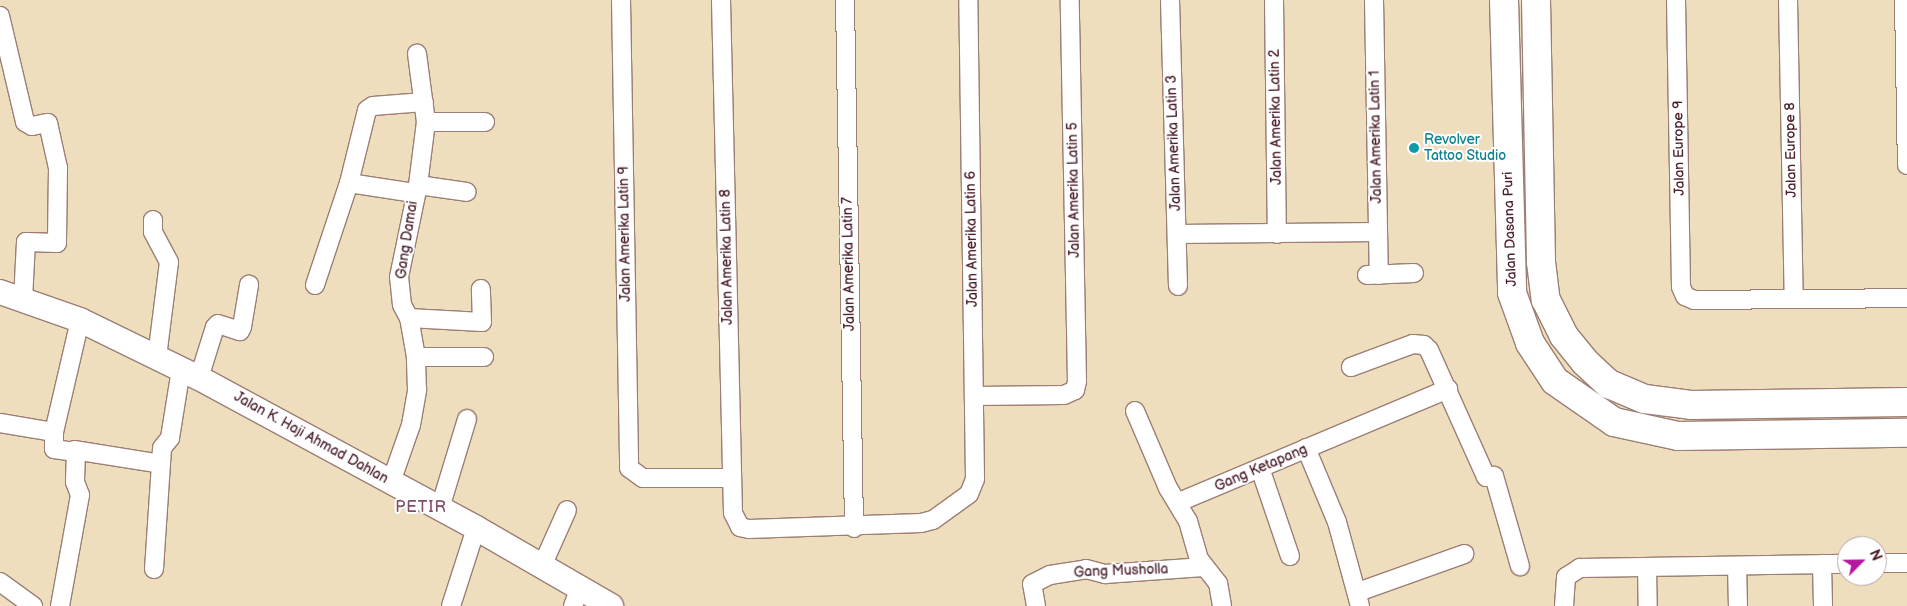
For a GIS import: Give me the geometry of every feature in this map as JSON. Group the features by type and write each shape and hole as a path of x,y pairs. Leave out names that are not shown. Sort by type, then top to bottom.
{"main road":[{"name":"Jalan Dasana Puri","path":"1504,0 1512,293 1530,343 1555,381 1614,422 1678,436 1907,433"},
{"path":"1536,0 1542,262 1546,300 1564,336 1585,362 1609,384 1645,399 1691,405 1907,402"},
{"name":"Jalan K. Haji Ahmad Dahlan","path":"0,292 80,320 158,357 476,528 542,566 577,597 611,606"}],"street":[{"name":"Jalan Amerika Latin 9","path":"621,0 629,468 643,478 732,478"},
{"name":"Jalan Amerika Latin 8","path":"721,0 733,514 740,528 854,528"},
{"name":"Jalan Amerika Latin 7","path":"845,0 854,528"},
{"name":"Jalan Amerika Latin 6","path":"854,528 934,520 969,494 975,479 968,0"},
{"name":"Jalan Amerika Latin 5","path":"974,396 1064,395 1075,390 1077,381 1070,0"},
{"name":"Jalan Amerika Latin 3","path":"1170,0 1178,286"},
{"name":"Jalan Amerika Latin 2","path":"1274,0 1277,234"},
{"name":"Jalan Amerika Latin 1","path":"1374,0 1378,232 1373,275 1414,273"},
{"name":"Jalan Europe 9","path":"1676,0 1682,287 1685,296 1694,300 1794,300"},
{"name":"Jalan Europe 8","path":"1788,0 1794,300"},
{"path":"1904,0 1907,165"},
{"path":"0,16 25,122 32,126 48,123 58,168 57,243 26,242 22,299"},
{"name":"Gang Damai","path":"391,482 416,406 416,357 409,318 402,305 399,277 416,189 426,122 417,54"},
{"path":"314,285 349,183 366,110 373,106 424,102"},
{"path":"426,122 485,122"},
{"path":"349,183 467,192"},
{"path":"153,220 153,232 169,262 158,357"},
{"path":"1177,234 1378,232"},
{"path":"154,568 163,445 170,438 190,374 215,327 223,325 235,331 242,327 249,285"},
{"path":"409,318 482,322 481,289"},
{"path":"1794,300 1907,298"},
{"path":"80,320 54,432 54,449 74,450 161,464"},
{"path":"1351,367 1418,344 1429,350 1486,477 1494,476 1520,566"},
{"path":"416,357 484,357"},
{"name":"Gang Ketapang","path":"1179,502 1448,389"},
{"path":"1135,411 1168,488 1179,502 1204,567 1218,583 1222,606"},
{"path":"440,508 467,419"},
{"path":"0,423 54,432"},
{"path":"1306,448 1337,522 1359,599 1464,554"},
{"path":"60,606 80,495 76,482 77,456 74,450"},
{"path":"1260,468 1290,556"},
{"path":"542,566 567,510"},
{"path":"450,606 476,528"},
{"path":"1887,563 1907,562"},
{"path":"1822,564 1823,606"},
{"path":"1564,606 1566,577 1580,568 1837,564"},
{"path":"1737,566 1738,606"},
{"name":"Gang Musholla","path":"1036,606 1032,584 1050,575 1086,569 1105,574 1204,567"},
{"path":"1647,567 1648,606"},
{"path":"0,582 33,606"}],"place":[{"name":"Revolver Tattoo Studio","path":"1414,148"}],"district":[{"name":"PETIR","path":"421,508"}]}
